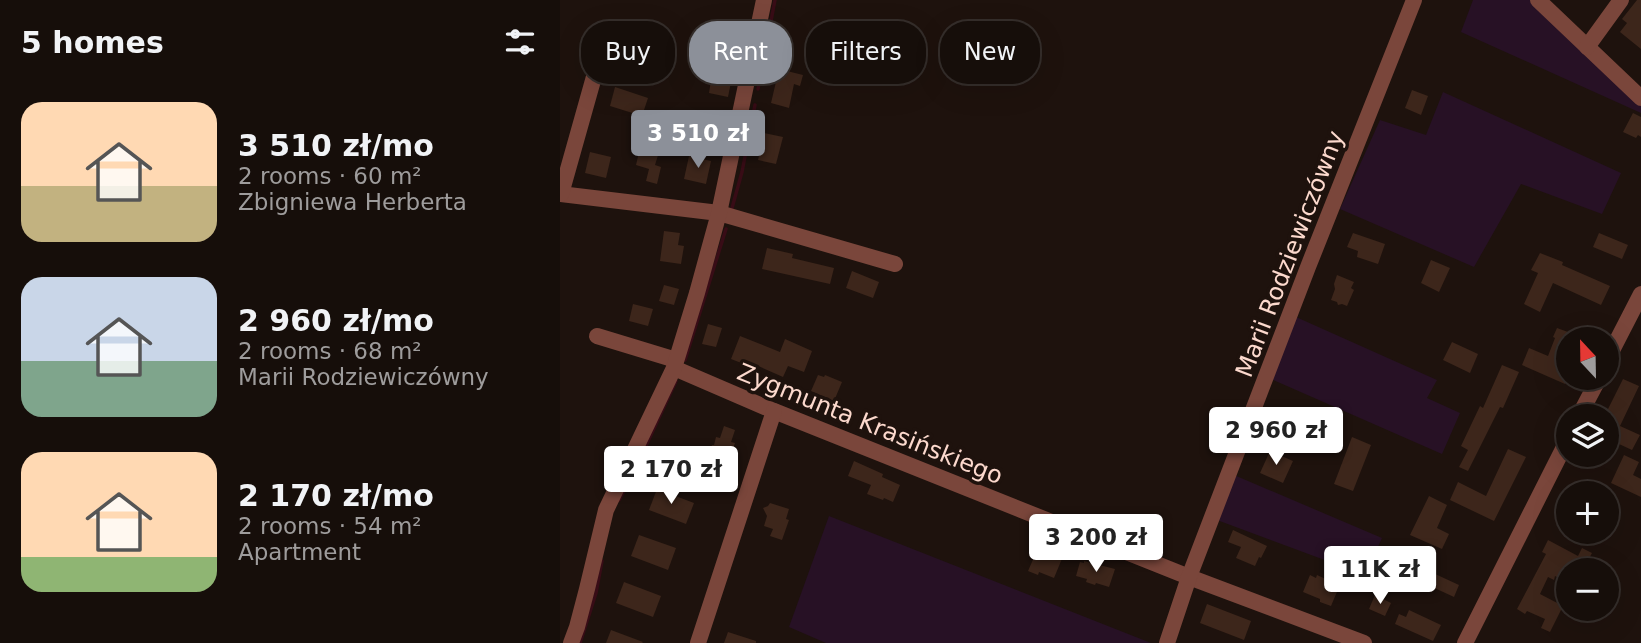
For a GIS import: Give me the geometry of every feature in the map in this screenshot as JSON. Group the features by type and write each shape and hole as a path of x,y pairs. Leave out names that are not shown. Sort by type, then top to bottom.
{"street":[{"path":"570,643 577,627 606,510 675,364 719,213 764,0"},
{"name":"Marii Rodziewiczówny","path":"1167,643 1189,577 1313,254 1414,0"},
{"path":"1538,0 1641,98"},
{"path":"1587,47 1621,0"},
{"path":"592,84 561,194 719,213 895,264"},
{"path":"1619,337 1641,294"},
{"name":"Zygmunta Krasińskiego","path":"597,336 675,364 774,411 1189,577 1364,643"},
{"path":"698,643 774,411"},
{"path":"1465,643 1556,463"}],"shaded area":[{"path":"1473,0 1531,0 1641,106 1641,113 1461,32"},
{"path":"1443,92 1621,173 1602,214 1521,184 1474,267 1340,209 1380,120 1426,135"},
{"path":"1296,317 1437,380 1427,398 1460,413 1442,454 1271,379"},
{"path":"1234,475 1382,538 1365,575 1217,520"},
{"path":"829,516 1151,643 826,643 789,627"}],"building":[{"path":"1637,0 1641,0 1641,49 1620,32 1627,23 1622,19"},
{"path":"792,72 803,75 800,86 794,84 789,108 771,103 775,84 792,84"},
{"path":"710,84 731,84 728,97 709,93"},
{"path":"615,87 648,98 642,116 610,106"},
{"path":"1412,90 1428,96 1421,115 1405,108"},
{"path":"1633,113 1641,117 1641,137 1638,135 1636,138 1623,132"},
{"path":"764,133 783,137 776,164 758,160"},
{"path":"640,148 659,152 655,165 661,167 657,184 646,181 649,169 636,165"},
{"path":"590,152 611,157 606,178 585,173"},
{"path":"689,156 711,161 706,184 684,179"},
{"path":"664,231 680,233 678,245 684,246 681,264 660,261"},
{"path":"1353,233 1385,244 1378,264 1357,257 1358,251 1347,247"},
{"path":"1599,233 1628,245 1622,259 1593,247"},
{"path":"767,248 793,254 792,258 834,268 830,284 762,269"},
{"path":"1540,253 1610,286 1601,305 1553,283 1540,312 1524,304 1538,273 1531,270"},
{"path":"1431,260 1450,268 1439,292 1421,283"},
{"path":"852,271 879,282 873,298 846,288"},
{"path":"1337,275 1354,282 1351,288 1354,290 1347,306 1338,305 1331,300"},
{"path":"664,285 679,289 674,305 659,301"},
{"path":"633,304 653,309 648,326 629,321"},
{"path":"708,324 722,328 716,347 702,344"},
{"path":"1556,330 1556,380 1522,365 1529,348 1548,356 1555,338 1553,337"},
{"path":"740,336 780,352 785,339 812,351 804,372 788,366 783,377 756,365 754,368 731,359"},
{"path":"1452,342 1478,354 1470,373 1443,360"},
{"path":"1502,365 1519,372 1503,408 1500,407 1468,471 1459,467 1468,450 1461,446 1480,406 1483,408"},
{"path":"818,375 842,382 834,401 811,391"},
{"path":"1623,379 1639,386 1620,426 1640,435 1632,450 1619,444 1619,404 1610,404"},
{"path":"1281,407 1301,415 1294,430 1275,422"},
{"path":"724,426 735,430 731,442 735,443 726,468 714,467 707,458"},
{"path":"1352,437 1371,445 1353,491 1334,484"},
{"path":"1508,449 1526,457 1494,521 1450,500 1458,482 1486,496"},
{"path":"1270,451 1293,461 1283,483 1260,473"},
{"path":"1624,455 1639,462 1633,475 1641,479 1641,497 1619,487 1619,481 1612,481"},
{"path":"854,461 900,485 893,502 867,494 871,485 848,476"},
{"path":"657,489 694,503 686,524 649,510"},
{"path":"1429,496 1447,505 1437,528 1449,534 1442,549 1410,535"},
{"path":"770,503 789,509 786,519 789,520 782,540 770,536 773,529 764,526 767,516 763,508"},
{"path":"1233,530 1267,546 1255,566 1236,558 1241,547 1228,542"},
{"path":"639,535 676,548 668,570 631,556"},
{"path":"1548,540 1578,556 1582,548 1592,553 1589,558 1556,558 1556,577 1554,580 1548,577 1540,594 1556,602 1556,620 1550,632 1541,628 1545,619 1517,609 1546,554 1542,552"},
{"path":"1051,543 1066,549 1054,578 1028,571 1039,546 1049,550"},
{"path":"1080,562 1115,569 1109,587 1086,582 1087,579 1076,576"},
{"path":"1420,567 1459,585 1454,597 1415,579"},
{"path":"1310,575 1316,578 1317,575 1339,587 1331,606 1303,592"},
{"path":"624,582 661,596 653,617 616,603"},
{"path":"1375,595 1391,603 1385,616 1369,609"},
{"path":"1207,604 1251,621 1244,640 1200,623"},
{"path":"1409,610 1441,625 1433,641 1395,624 1399,614 1406,617"},
{"path":"611,630 643,642 606,643"},
{"path":"728,632 756,641 756,643 724,643"}],"waterway":[{"path":"758,89 775,0"},
{"path":"732,208 755,105"},
{"path":"685,360 726,229"},
{"path":"619,500 676,381"},
{"path":"580,643 596,593 602,561"}]}
